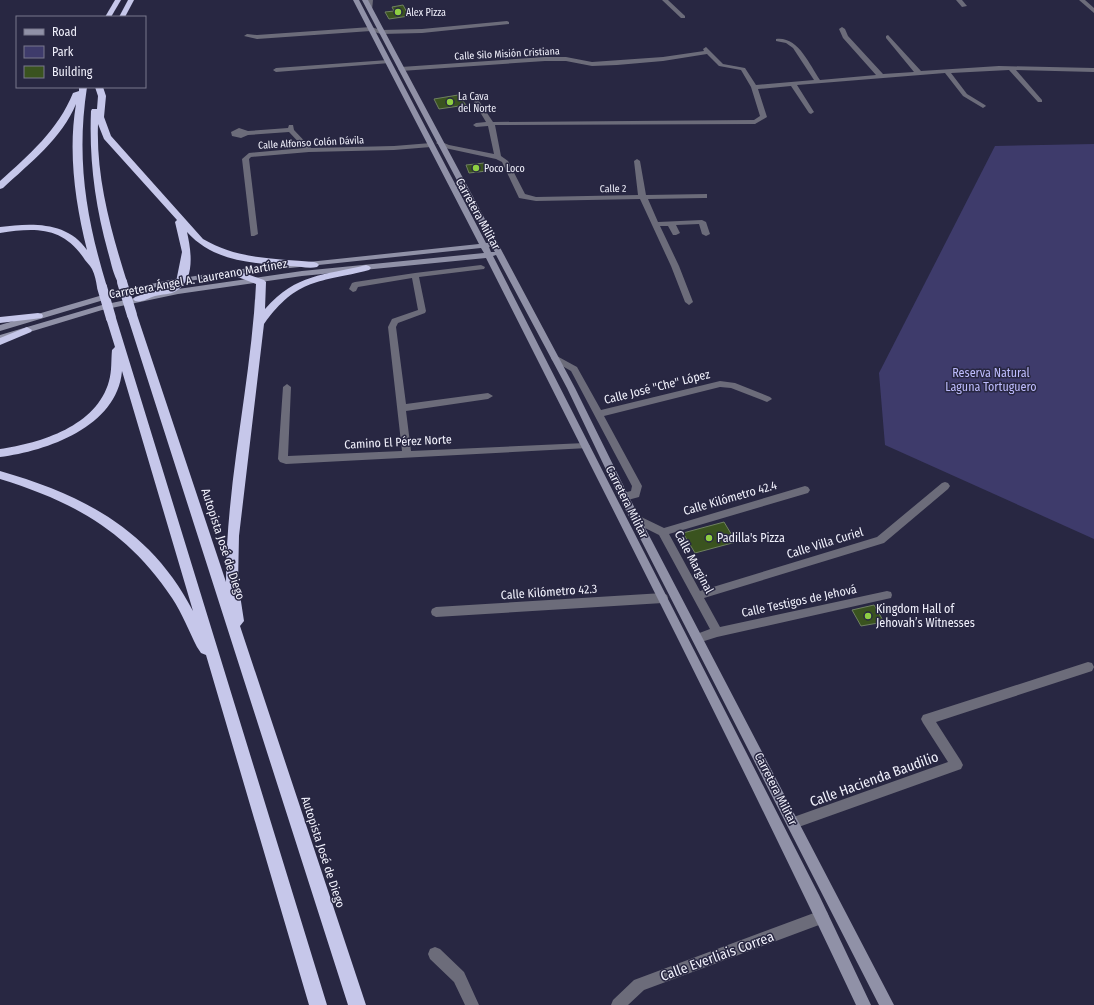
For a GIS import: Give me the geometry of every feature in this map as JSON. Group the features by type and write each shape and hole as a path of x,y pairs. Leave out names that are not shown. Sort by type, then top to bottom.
{"highway":[{"path":"109,16 118,0"},
{"path":"123,16 131,0"},
{"path":"0,186 48,140 69,112 78,91 81,88"},
{"path":"82,88 77,137 78,183 95,266 318,1005"},
{"path":"99,88 102,96 100,117 107,136 200,241 222,253 260,262 314,265"},
{"name":"Autopista José de Diego","path":"99,88 94,129 96,184 108,236 132,315 357,1005"},
{"path":"138,299 154,293 171,290 180,284 186,252 179,219"},
{"path":"0,230 37,227 54,230 76,243 87,259 95,266"},
{"path":"260,323 272,305 286,293 301,284 324,276 366,268"},
{"path":"233,272 261,282 260,323 233,536 232,582 236,606 238,640"},
{"path":"0,320 38,316"},
{"path":"0,342 27,330"},
{"path":"0,453 25,450 52,441 73,430 90,417 108,397 114,385 117,339"},
{"path":"0,475 44,488 66,498 106,520 134,542 150,559 177,596 197,635 214,659"}],"main road":[{"name":"Carretera Militar","path":"356,0 401,69 488,255 663,598 822,917 864,1005"},
{"name":"Carretera Militar","path":"365,0 370,5 376,31 388,62 497,248 887,1005"},
{"name":"Carretera Ángel A. Laureano Martínez","path":"0,328 116,294 233,272 314,265 484,246 497,248"},
{"name":"Carretera Ángel A. Laureano Martínez","path":"0,338 78,314 138,299 254,279 488,255 497,248"}],"street":[{"path":"370,5 377,0"},
{"path":"665,0 683,17"},
{"path":"959,0 964,6"},
{"path":"1082,0 1094,11"},
{"path":"247,36 257,37 345,30 422,31 507,23"},
{"path":"842,30 845,37 881,76"},
{"path":"888,38 919,73"},
{"path":"778,40 788,42 794,47 818,82"},
{"name":"Calle Silo Misión Cristiana","path":"401,69 545,59 566,59 592,64 617,64 663,60 708,50 721,65 739,67 743,69 754,87"},
{"path":"276,70 388,62"},
{"path":"476,125 755,122 764,117 754,87 946,71 1011,68 1094,70"},
{"path":"1011,68 1040,101"},
{"path":"946,71 965,95 982,106"},
{"path":"793,84 811,112"},
{"path":"435,144 498,157 491,124 477,102"},
{"path":"246,133 291,128 309,150"},
{"name":"Calle Alfonso Colón Dávila","path":"254,234 245,159 246,157 309,150 414,147 435,144"},
{"name":"Calle 2","path":"498,157 505,161 522,196 536,199 704,196"},
{"path":"637,161 643,198 675,266 689,302"},
{"path":"655,224 702,222 706,234"},
{"path":"671,224 676,233"},
{"path":"353,289 355,285 415,275 481,267"},
{"path":"408,454 392,327 396,321 422,311 415,275"},
{"path":"555,358 574,369 637,486 635,494 624,497"},
{"name":"Calle José \"Che\" López","path":"598,414 720,384 732,386 767,399"},
{"name":"Camino El Pérez Norte","path":"287,387 283,459 286,460 585,446"},
{"path":"402,408 488,396"},
{"name":"Calle Villa Curiel","path":"698,596 880,540 945,486"},
{"name":"Calle Kilómetro 42.4","path":"663,532 805,490"},
{"name":"Calle Marginal","path":"635,518 663,532 717,632"},
{"name":"Calle Testigos de Jehová","path":"698,638 717,632 887,595"},
{"name":"Calle Kilómetro 42.3","path":"436,612 663,598"},
{"name":"Calle Hacienda Baudilio","path":"793,823 957,765 927,718 1088,667"},
{"name":"Calle Everliais Correa","path":"618,1005 639,986 822,917"},
{"path":"436,954 459,977 472,1005"}],"green space":[{"name":"Reserva Natural Laguna Tortuguero","path":"1094,144 1094,539 885,445 879,373 995,146"}],"building":[{"name":"Alex Pizza","path":"403,5 409,16 389,19 385,12 394,11 392,7"},
{"name":"La Cava del Norte","path":"458,95 466,105 439,109 434,99"},
{"name":"Poco Loco","path":"484,163 487,171 469,173 466,165"},
{"name":"Padilla's Pizza","path":"724,522 736,542 695,553 683,533"},
{"name":"Kingdom Hall of Jehovah’s Witnesses","path":"874,605 884,622 861,626 852,610"}],"place":[{"name":"Alex Pizza","path":"398,12"},
{"name":"La Cava del Norte","path":"450,102"},
{"name":"Poco Loco","path":"476,168"},
{"name":"Padilla's Pizza","path":"709,538"},
{"name":"Kingdom Hall of Jehovah’s Witnesses","path":"868,616"}]}
